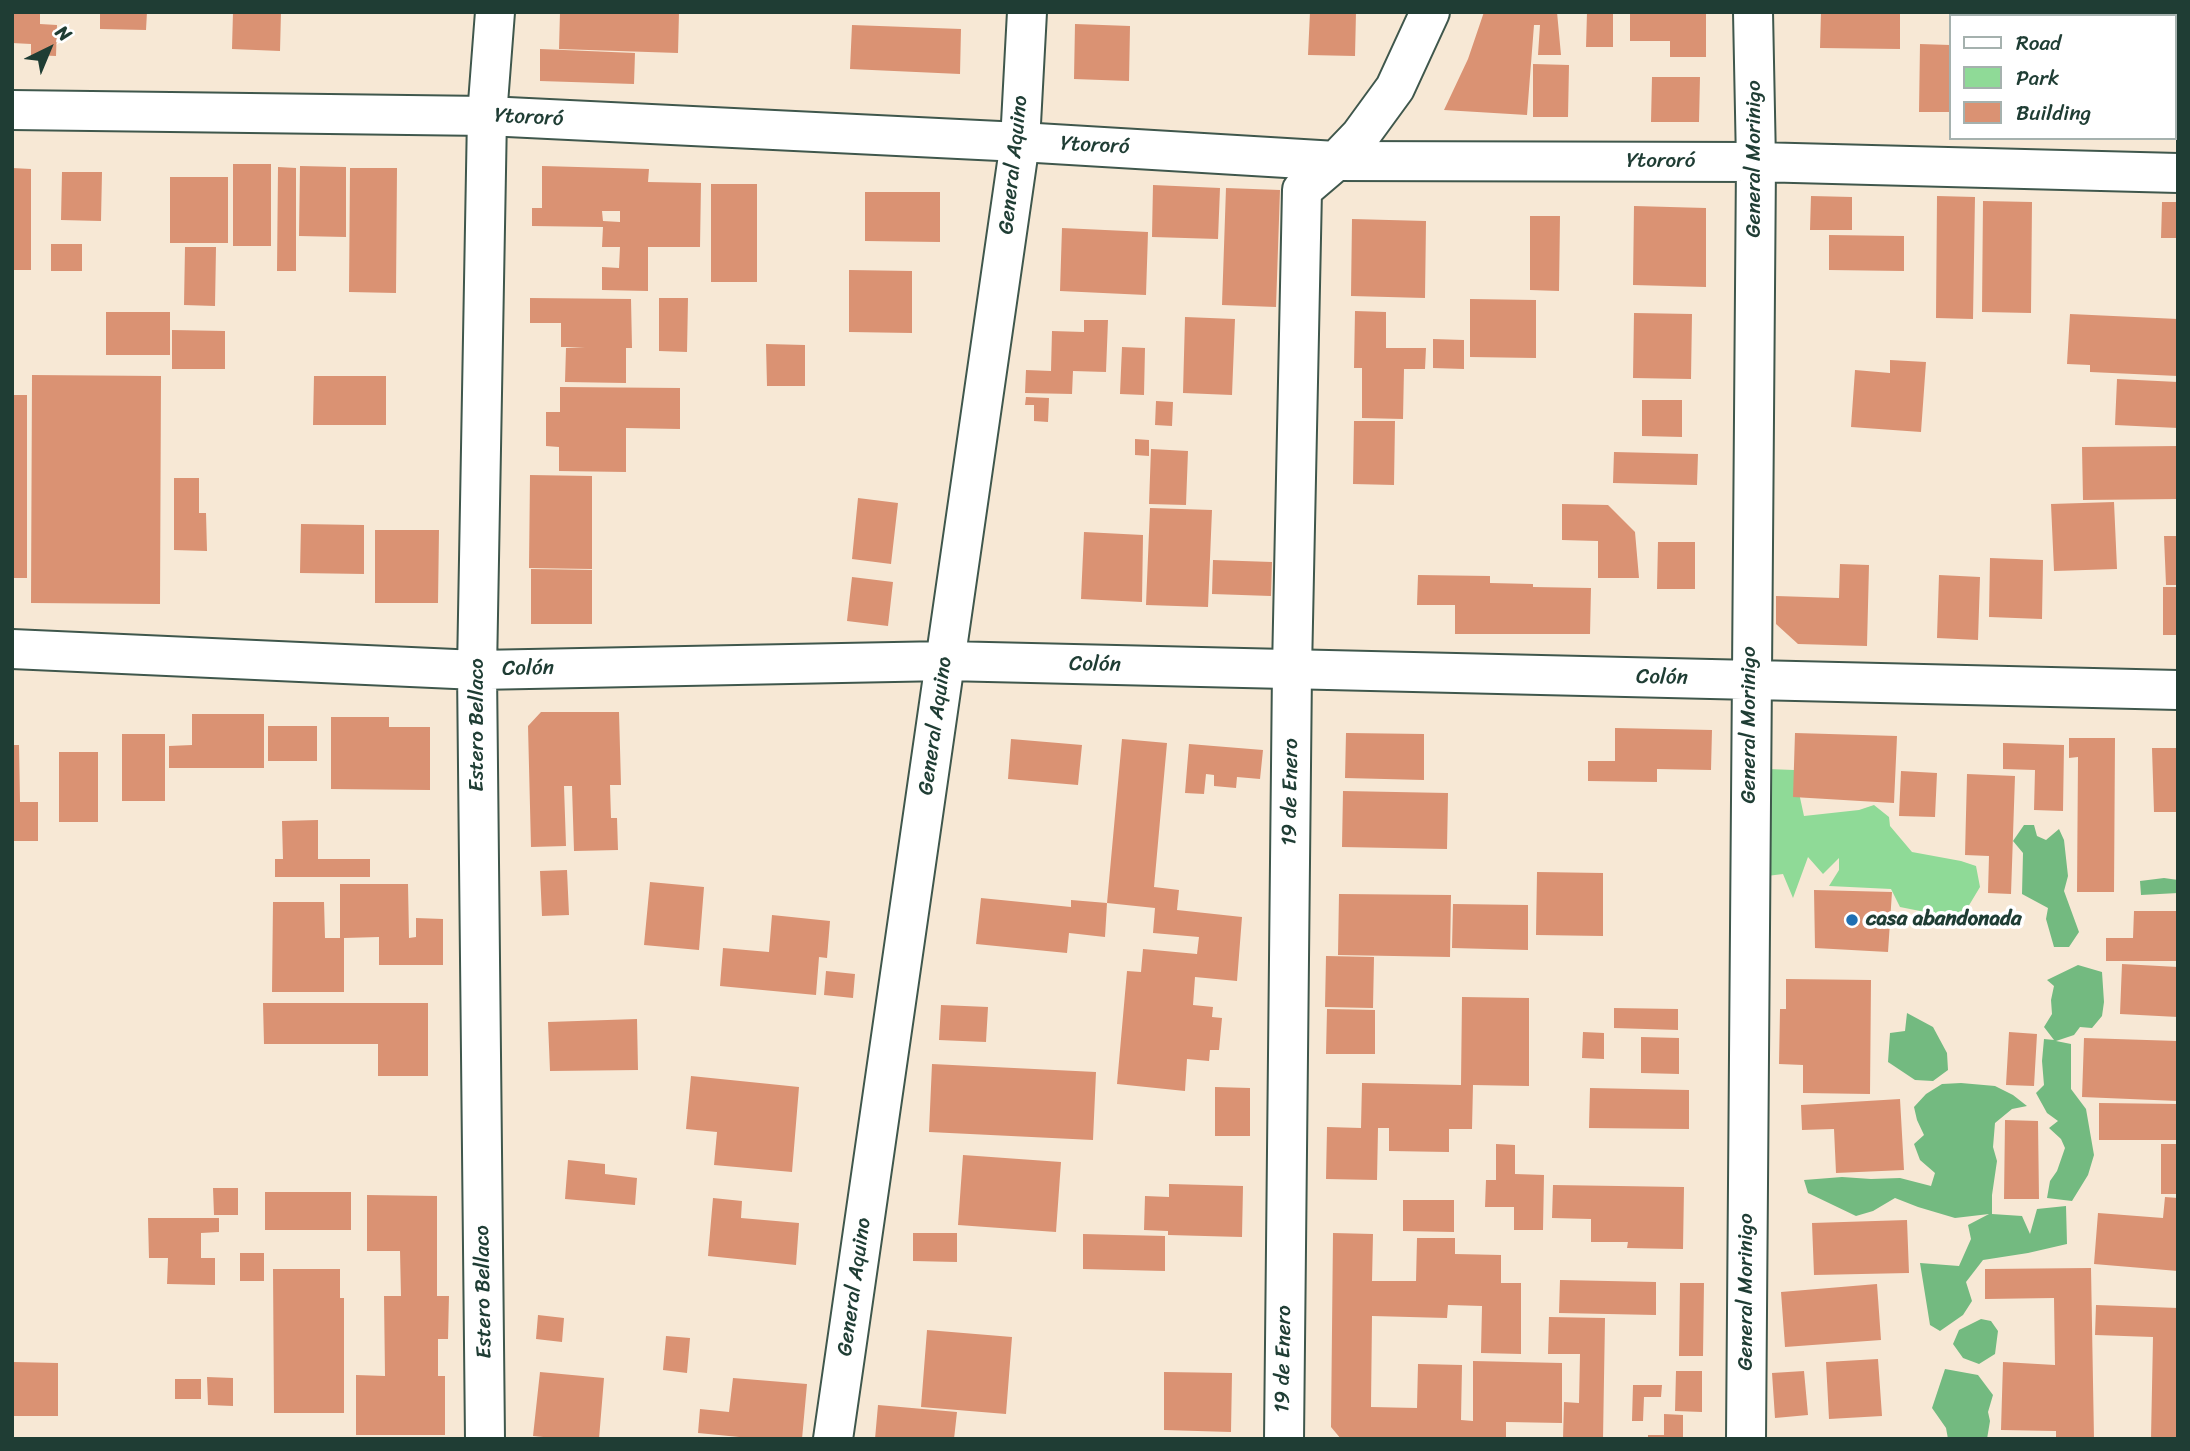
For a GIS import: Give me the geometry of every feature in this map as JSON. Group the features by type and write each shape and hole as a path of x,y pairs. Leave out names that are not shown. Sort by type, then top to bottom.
{"street":[{"name":"Estero Bellaco","path":"485,1439 477,670 487,116 495,12"},
{"name":"General Aquino","path":"833,1439 1020,142 1027,12"},
{"name":"19 de Enero","path":"1283,1439 1292,670 1302,190 1360,136 1395,88 1430,12"},
{"name":"General Morinigo","path":"1746,1439 1756,162 1753,12"},
{"name":"Ytororó","path":"12,110 487,116 1336,160 1756,162 2178,173"},
{"name":"Colón","path":"12,649 477,670 946,661 2178,690"}],"green space":[{"path":"1768,769 1794,770 1804,816 1859,810 1874,805 1889,817 1890,826 1912,852 1976,866 1980,887 1965,912 1940,915 1900,907 1891,889 1829,886 1839,870 1839,858 1823,874 1808,857 1793,898 1783,874 1767,876"},
{"path":"2024,825 2034,825 2037,836 2046,840 2059,829 2064,840 2068,876 2064,891 2079,932 2069,947 2054,947 2046,919 2048,908 2022,894 2023,853 2013,841"},
{"path":"2164,878 2178,880 2178,893 2141,895 2140,881"},
{"path":"2078,965 2102,972 2104,1002 2102,1016 2092,1028 2080,1027 2074,1035 2056,1041 2071,1044 2071,1089 2086,1109 2094,1155 2088,1175 2072,1201 2047,1198 2050,1181 2057,1171 2065,1148 2061,1139 2049,1128 2058,1121 2047,1113 2036,1093 2044,1085 2044,1039 2054,1040 2044,1027 2052,1014 2054,986 2047,980"},
{"path":"1907,1013 1933,1027 1947,1053 1948,1070 1933,1081 1915,1080 1888,1062 1890,1033 1905,1031"},
{"path":"1942,1084 1995,1086 2027,1106 2012,1109 1995,1123 1993,1147 1997,1161 1992,1214 2022,1216 2030,1234 2037,1209 2066,1206 2067,1244 1983,1260 1966,1282 1972,1301 1963,1315 1940,1331 1930,1325 1920,1263 1959,1266 1971,1239 1968,1225 1989,1214 1955,1218 1895,1198 1873,1211 1856,1216 1808,1193 1804,1180 1842,1177 1900,1178 1931,1186 1935,1173 1920,1160 1914,1144 1924,1135 1914,1107 1926,1094"},
{"path":"1981,1319 1991,1321 1998,1331 1995,1354 1979,1364 1963,1358 1953,1344 1959,1330"},
{"path":"1945,1369 1978,1375 1993,1395 1988,1412 1990,1421 1987,1439 1948,1439 1946,1428 1932,1408"}],"building":[{"path":"12,12 40,12 40,24 57,25 56,56 31,55 31,44 12,43"},
{"path":"100,12 147,12 146,30 100,29"},
{"path":"233,12 281,12 280,51 232,49"},
{"path":"560,12 679,12 678,53 559,49"},
{"path":"1310,12 1356,12 1355,56 1308,55"},
{"path":"1484,12 1557,12 1561,55 1538,55 1540,25 1534,25 1527,115 1444,110 1468,59"},
{"path":"1587,12 1613,12 1613,47 1586,47"},
{"path":"1630,12 1706,12 1706,57 1670,57 1670,41 1630,41"},
{"path":"1821,12 1900,12 1900,49 1820,48"},
{"path":"2134,12 2167,12 2167,14"},
{"path":"1075,24 1130,26 1129,81 1074,79"},
{"path":"852,25 961,29 960,74 850,69"},
{"path":"2176,26 2178,26 2176,56"},
{"path":"1920,44 1948,45 1948,112 1919,112"},
{"path":"540,49 635,53 634,84 540,81"},
{"path":"1533,64 1569,65 1568,117 1533,117"},
{"path":"1652,77 1700,77 1699,122 1651,122"},
{"path":"2176,87 2178,87 2176,127"},
{"path":"233,164 271,164 271,246 233,246"},
{"path":"300,166 346,167 346,237 299,236"},
{"path":"542,166 649,169 648,182 701,183 700,247 648,247 648,291 602,290 602,267 619,268 620,247 602,247 603,227 532,226 532,208 542,208","holes":["602,211 620,211 620,222 603,221"]},
{"path":"278,167 296,168 296,271 277,271"},
{"path":"12,168 31,169 31,270 12,270"},
{"path":"350,168 397,168 396,293 349,292"},
{"path":"62,172 102,172 101,221 61,220"},
{"path":"170,177 228,177 228,243 170,243"},
{"path":"711,184 757,184 757,282 711,282"},
{"path":"1153,185 1220,188 1218,239 1152,237"},
{"path":"1226,188 1280,190 1276,307 1222,305"},
{"path":"865,192 940,192 940,242 865,241"},
{"path":"1811,196 1852,197 1852,230 1810,230"},
{"path":"1937,196 1975,197 1973,319 1936,318"},
{"path":"1983,201 2032,202 2031,313 1982,312"},
{"path":"2162,202 2178,202 2178,238 2161,238"},
{"path":"1634,206 1706,208 1706,287 1633,285"},
{"path":"1530,216 1560,216 1559,291 1530,290"},
{"path":"1352,219 1426,221 1425,298 1351,296"},
{"path":"1062,228 1148,232 1146,295 1060,291"},
{"path":"1829,235 1904,236 1904,271 1829,270"},
{"path":"51,244 82,244 82,271 51,271"},
{"path":"185,247 216,247 215,306 184,305"},
{"path":"849,270 912,271 912,333 849,332"},
{"path":"530,298 631,299 632,348 626,348 626,383 565,382 566,348 585,347 561,347 561,323 530,323"},
{"path":"659,298 688,298 687,352 659,351"},
{"path":"1470,299 1536,300 1536,358 1470,357"},
{"path":"1355,311 1386,312 1386,348 1426,348 1425,369 1404,369 1403,419 1362,418 1362,368 1354,368"},
{"path":"106,312 170,312 170,355 106,355"},
{"path":"1634,313 1692,314 1691,379 1633,378"},
{"path":"2070,314 2178,319 2178,376 2090,372 2090,365 2067,364"},
{"path":"1185,317 1235,319 1232,395 1183,393"},
{"path":"1084,320 1108,320 1106,372 1073,371 1072,394 1025,393 1026,370 1051,371 1052,331 1084,332"},
{"path":"172,330 225,331 225,369 172,369"},
{"path":"1433,339 1464,340 1464,369 1433,368"},
{"path":"766,344 805,345 805,386 767,386"},
{"path":"1122,347 1145,348 1144,395 1120,394"},
{"path":"1890,360 1926,362 1921,432 1851,427 1855,370 1890,373"},
{"path":"32,375 161,376 160,604 31,603"},
{"path":"314,376 386,376 386,425 313,425"},
{"path":"2117,379 2178,382 2178,428 2115,425"},
{"path":"560,387 680,388 680,429 626,428 626,472 559,471 559,447 546,446 546,412 560,412"},
{"path":"12,395 27,395 27,578 12,578"},
{"path":"1026,397 1049,398 1048,422 1034,421 1034,405 1025,405"},
{"path":"1642,400 1682,400 1682,437 1642,436"},
{"path":"1156,401 1173,402 1172,426 1155,425"},
{"path":"1354,421 1395,421 1394,485 1353,484"},
{"path":"1135,439 1149,440 1149,456 1135,455"},
{"path":"2178,446 2178,499 2083,500 2082,447"},
{"path":"1151,449 1188,451 1186,505 1149,504"},
{"path":"1614,452 1698,454 1697,485 1613,483"},
{"path":"530,475 592,476 592,569 529,568"},
{"path":"174,478 199,478 199,513 206,513 207,551 174,550"},
{"path":"858,498 898,503 891,564 852,559"},
{"path":"2114,502 2117,569 2054,571 2051,504"},
{"path":"1562,504 1608,505 1635,532 1639,578 1598,578 1598,541 1562,540"},
{"path":"1150,508 1212,510 1208,607 1146,605"},
{"path":"301,524 364,525 364,574 300,573"},
{"path":"375,530 439,530 438,603 375,603"},
{"path":"1084,532 1143,535 1142,602 1081,599"},
{"path":"2164,536 2178,536 2178,585 2166,585"},
{"path":"1658,542 1695,542 1695,589 1657,589"},
{"path":"1990,558 2043,560 2042,619 1989,617"},
{"path":"1213,560 1272,562 1271,596 1212,594"},
{"path":"1840,564 1869,565 1867,646 1798,644 1776,624 1776,596 1839,598"},
{"path":"531,569 592,570 592,624 531,624"},
{"path":"1418,575 1490,576 1490,583 1591,588 1590,634 1455,634 1455,605 1417,605"},
{"path":"1939,575 1980,577 1978,640 1937,638"},
{"path":"852,577 893,582 888,626 847,621"},
{"path":"2163,587 2178,587 2178,635 2163,635"},
{"path":"541,712 619,712 621,785 610,785 611,818 617,818 618,850 574,851 572,786 564,786 566,846 531,847 528,726"},
{"path":"192,714 264,714 264,768 169,768 169,746 192,745"},
{"path":"331,717 389,717 389,727 430,727 430,790 331,789"},
{"path":"268,726 317,726 317,761 268,761"},
{"path":"1615,728 1712,730 1711,770 1657,769 1657,782 1588,781 1588,761 1615,761"},
{"path":"1346,733 1424,734 1424,780 1345,778"},
{"path":"1795,733 1897,736 1894,803 1793,797"},
{"path":"122,734 165,734 165,801 122,801"},
{"path":"2069,738 2115,738 2114,892 2077,892 2078,757 2069,758"},
{"path":"1011,739 1082,745 1078,785 1008,779"},
{"path":"1122,739 1167,743 1154,887 1179,890 1177,910 1242,917 1237,981 1195,977 1193,1005 1213,1007 1212,1017 1222,1018 1219,1050 1210,1050 1209,1061 1187,1059 1185,1091 1117,1084 1127,971 1141,972 1143,949 1197,954 1199,937 1153,933 1155,908 1107,903"},
{"path":"2003,743 2064,745 2063,811 2034,810 2035,770 2003,769"},
{"path":"1189,744 1263,750 1260,779 1237,777 1236,788 1214,786 1214,775 1206,774 1204,794 1185,793"},
{"path":"12,745 19,745 20,802 38,802 38,841 12,841"},
{"path":"2152,748 2178,748 2178,812 2154,812"},
{"path":"59,752 98,752 98,822 59,822"},
{"path":"1901,771 1937,773 1935,817 1899,816"},
{"path":"1967,774 2015,776 2011,894 1988,893 1989,856 1965,855"},
{"path":"1343,791 1448,793 1447,849 1342,847"},
{"path":"318,820 318,859 370,859 370,877 275,877 275,859 283,859 282,821"},
{"path":"567,870 569,915 542,916 540,871"},
{"path":"1537,872 1603,873 1603,936 1536,935"},
{"path":"650,882 704,887 699,950 644,945"},
{"path":"340,884 408,884 409,938 416,937 416,918 443,919 443,965 379,965 379,937 344,938 344,992 272,992 273,902 324,902 325,938 340,938"},
{"name":"casa abandonada","path":"1814,890 1892,892 1888,952 1815,948"},
{"path":"1339,894 1451,895 1450,957 1338,955"},
{"path":"981,898 1071,907 1071,900 1107,903 1105,937 1069,933 1067,953 976,944"},
{"path":"1453,904 1528,905 1528,950 1452,948"},
{"path":"2134,911 2178,911 2178,961 2106,961 2106,938 2133,938"},
{"path":"772,915 830,921 827,958 819,957 816,995 720,986 723,948 769,952"},
{"path":"1326,956 1374,957 1373,1008 1325,1007"},
{"path":"2122,964 2178,967 2178,1017 2120,1014"},
{"path":"826,971 855,974 853,998 824,995"},
{"path":"1786,979 1871,980 1870,1094 1803,1093 1803,1065 1779,1064 1780,1009 1786,1009"},
{"path":"1462,997 1529,998 1529,1086 1473,1085 1472,1129 1449,1129 1449,1152 1389,1151 1389,1128 1378,1128 1377,1180 1326,1179 1327,1127 1361,1128 1362,1083 1461,1085"},
{"path":"263,1003 428,1003 428,1076 378,1076 378,1044 264,1044"},
{"path":"941,1005 988,1007 986,1042 939,1040"},
{"path":"1614,1008 1678,1009 1678,1030 1614,1028"},
{"path":"1327,1009 1375,1010 1375,1054 1326,1054"},
{"path":"637,1019 638,1070 550,1071 548,1022"},
{"path":"1583,1032 1604,1033 1604,1059 1582,1058"},
{"path":"2009,1032 2037,1034 2034,1086 2006,1085"},
{"path":"1641,1037 1679,1038 1679,1074 1641,1073"},
{"path":"2084,1038 2178,1041 2178,1101 2082,1097"},
{"path":"932,1064 1096,1072 1093,1140 929,1132"},
{"path":"691,1076 799,1087 792,1172 714,1165 717,1132 686,1129"},
{"path":"1215,1087 1250,1088 1250,1136 1215,1136"},
{"path":"1590,1088 1689,1090 1689,1129 1589,1128"},
{"path":"1900,1099 1904,1170 1836,1173 1834,1129 1802,1130 1801,1105"},
{"path":"2099,1103 2178,1104 2178,1140 2099,1140"},
{"path":"2005,1120 2038,1121 2039,1199 2004,1199"},
{"path":"1496,1144 1515,1145 1515,1174 1544,1175 1543,1230 1514,1230 1514,1207 1485,1207 1486,1180 1496,1180"},
{"path":"2161,1144 2178,1144 2178,1194 2161,1194"},
{"path":"963,1155 1061,1162 1056,1232 958,1225"},
{"path":"568,1160 605,1164 605,1174 637,1178 635,1205 565,1199"},
{"path":"1169,1184 1243,1186 1242,1237 1168,1235 1168,1231 1144,1230 1145,1196 1169,1197"},
{"path":"1553,1185 1684,1187 1683,1249 1627,1248 1628,1242 1591,1242 1591,1219 1552,1218"},
{"path":"213,1188 238,1188 238,1215 214,1215"},
{"path":"265,1192 351,1192 351,1230 265,1230"},
{"path":"367,1195 437,1196 437,1296 449,1296 448,1339 438,1339 438,1376 445,1376 445,1435 356,1435 356,1375 385,1376 384,1296 401,1296 400,1251 367,1251"},
{"path":"2165,1197 2178,1198 2178,1271 2094,1264 2098,1213 2163,1218"},
{"path":"713,1198 742,1201 741,1218 799,1223 796,1265 708,1256"},
{"path":"1403,1200 1454,1200 1454,1232 1403,1231"},
{"path":"148,1218 219,1218 219,1232 201,1233 201,1258 215,1258 215,1285 167,1284 168,1258 149,1258"},
{"path":"1907,1220 1909,1273 1814,1275 1812,1223"},
{"path":"913,1233 957,1233 957,1262 913,1261"},
{"path":"1333,1233 1373,1234 1372,1281 1416,1281 1417,1238 1455,1238 1455,1254 1501,1255 1501,1283 1521,1283 1521,1354 1481,1353 1482,1306 1448,1305 1447,1318 1372,1316 1371,1407 1417,1408 1418,1364 1462,1365 1461,1420 1473,1421 1473,1361 1562,1363 1562,1423 1506,1422 1506,1439 1341,1439 1331,1427"},
{"path":"1083,1234 1165,1236 1165,1271 1083,1269"},
{"path":"240,1253 264,1253 264,1281 240,1281"},
{"path":"2091,1268 2094,1439 2056,1439 2056,1431 2001,1430 2003,1362 2055,1365 2054,1298 1985,1299 1985,1269"},
{"path":"273,1269 340,1269 340,1298 344,1298 344,1413 274,1413"},
{"path":"1560,1280 1656,1282 1656,1315 1559,1313"},
{"path":"1680,1283 1704,1283 1703,1356 1679,1356"},
{"path":"1877,1284 1881,1340 1785,1347 1781,1292"},
{"path":"2096,1305 2178,1308 2178,1439 2151,1439 2153,1337 2095,1335"},
{"path":"538,1315 564,1318 562,1342 536,1339"},
{"path":"1549,1317 1605,1318 1603,1439 1563,1439 1564,1402 1579,1403 1580,1354 1548,1354"},
{"path":"927,1330 1012,1337 1006,1414 921,1407"},
{"path":"666,1336 690,1338 687,1373 663,1370"},
{"path":"1878,1359 1882,1416 1829,1419 1826,1362"},
{"path":"13,1362 58,1363 58,1416 13,1416"},
{"path":"1676,1371 1702,1371 1702,1412 1675,1411"},
{"path":"1804,1371 1808,1415 1775,1418 1772,1373"},
{"path":"540,1372 604,1378 599,1439 533,1436"},
{"path":"1164,1372 1232,1373 1231,1432 1164,1430"},
{"path":"207,1377 233,1378 233,1406 208,1405"},
{"path":"733,1378 807,1384 802,1439 760,1439 698,1433 700,1409 729,1412"},
{"path":"175,1379 201,1379 201,1399 175,1399"},
{"path":"1633,1385 1662,1385 1661,1397 1644,1397 1643,1421 1632,1421"},
{"path":"878,1405 957,1412 954,1439 875,1439"},
{"path":"1664,1414 1683,1415 1683,1439 1648,1439 1648,1435 1664,1435"}],"place":[{"name":"casa abandonada","path":"1852,920"}]}
